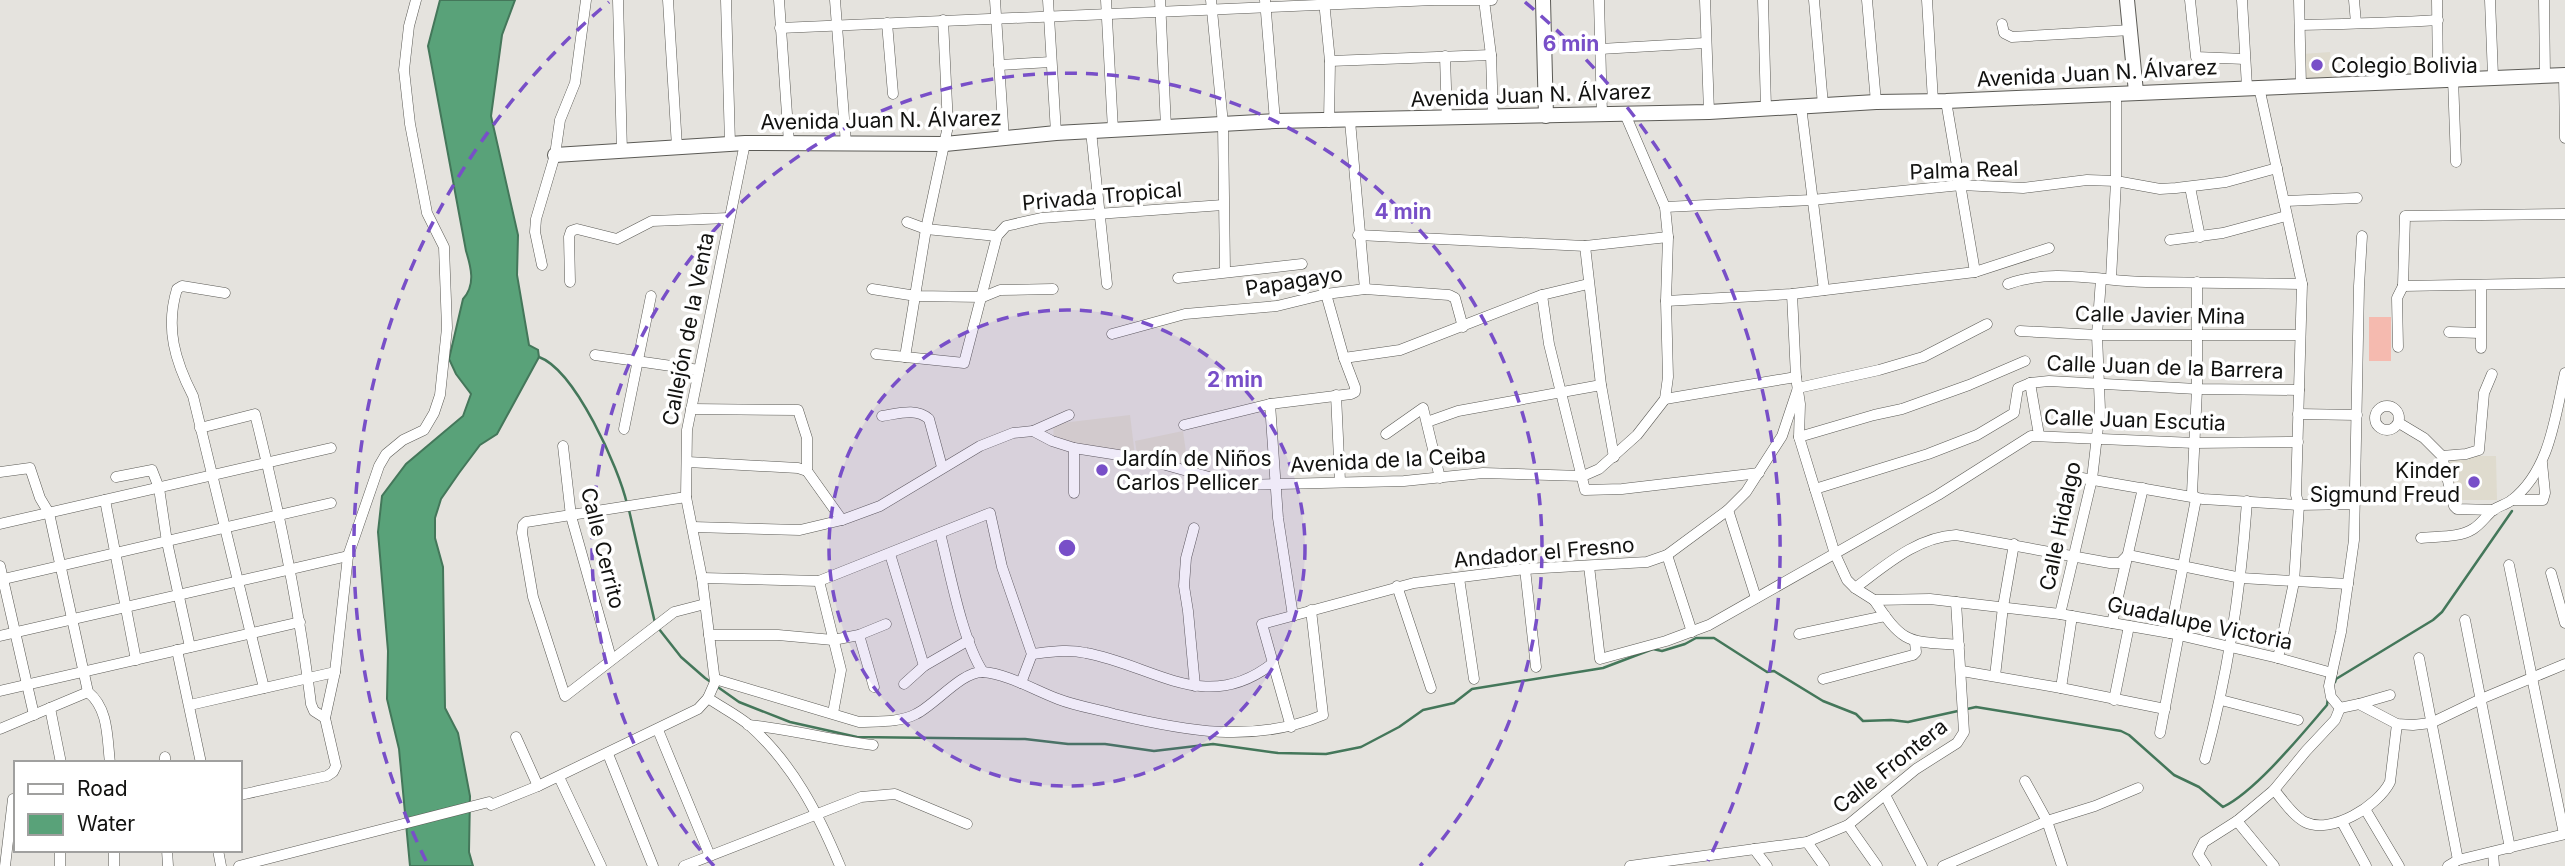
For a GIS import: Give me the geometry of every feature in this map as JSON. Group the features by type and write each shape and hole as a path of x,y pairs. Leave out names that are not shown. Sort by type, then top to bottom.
{"main road":[{"path":"1543,0 1546,116"},
{"path":"2127,0 2136,92"},
{"name":"Avenida Juan N. Álvarez","path":"555,155 738,144 945,144 1056,133 1275,121 1329,122 1709,112 1876,102 2565,75"}],"street":[{"path":"242,795 327,776 336,766 325,718 335,671 348,556 379,466 386,454 403,440 424,430 440,395 447,328 446,258 444,247 427,213 410,124 404,70 409,26 416,0"},
{"path":"542,265 535,232 555,155 560,120 575,83 586,0"},
{"path":"618,0 622,152"},
{"path":"668,0 677,147"},
{"name":"Callejón de la Venta","path":"712,687 702,578 687,497 687,430 729,218 738,144 726,0"},
{"path":"779,0 789,143"},
{"path":"835,0 846,144"},
{"path":"995,0 1004,140"},
{"path":"1048,0 1056,133"},
{"path":"1106,0 1113,130"},
{"path":"1160,0 1166,127"},
{"path":"1484,0 1493,117"},
{"path":"780,29 943,20 1160,13 1211,5 1492,0"},
{"path":"1599,0 1602,114"},
{"path":"1706,0 1705,43 1709,112"},
{"path":"1763,0 1766,108"},
{"path":"1814,0 1823,105"},
{"path":"1867,0 1876,102"},
{"path":"1927,0 1939,101 1961,185 1975,272"},
{"path":"2190,0 2196,57 2245,59"},
{"path":"2242,0 2245,59 2277,168 2302,284 2295,495 2299,505 2294,582 2278,658"},
{"path":"2299,0 2301,86"},
{"path":"2354,0 2356,23"},
{"path":"2437,0 2456,162"},
{"path":"2490,0 2493,76"},
{"path":"2544,0 2545,75"},
{"path":"1324,3 1330,61 1329,122"},
{"path":"1265,4 1275,121"},
{"path":"1211,5 1223,124 1225,271"},
{"path":"905,357 926,229 945,144 948,114 943,20"},
{"path":"2300,25 2438,20"},
{"path":"887,23 893,94"},
{"path":"2002,24 2004,33 2012,37 2131,30"},
{"path":"1600,49 1705,43"},
{"path":"1330,61 1490,55"},
{"path":"1445,56 1447,118"},
{"path":"999,65 1051,62"},
{"path":"2565,75 2565,138"},
{"name":"Calle Hidalgo","path":"2060,614 2074,555 2100,410 2097,335 2116,181 2116,92"},
{"path":"1801,106 1824,290"},
{"path":"1583,476 1599,469 1637,435 1665,399 1668,377 1668,237 1665,207 1625,114"},
{"path":"1350,121 1364,289"},
{"path":"1091,131 1107,284"},
{"name":"Palma Real","path":"1665,207 1812,200 1961,185 2023,188 2087,180 2116,181 2160,189 2226,181 2277,168"},
{"path":"2190,187 2200,237"},
{"path":"2285,201 2357,198"},
{"name":"Privada Tropical","path":"997,236 1006,226 1041,218 1223,205"},
{"path":"2398,347 2397,298 2403,286 2405,216 2565,215"},
{"path":"2170,240 2200,237 2286,216"},
{"path":"570,282 571,231 577,229 617,239 652,221 729,218"},
{"path":"876,354 964,363 997,236 926,229 907,222"},
{"path":"1358,235 1585,246 1668,237"},
{"path":"2340,708 2331,697 2329,685 2354,540 2362,236"},
{"path":"1585,246 1601,385 1614,457"},
{"path":"1666,301 1792,294 1975,272 2049,248"},
{"path":"1178,278 1302,264"},
{"path":"2008,284 2018,280 2062,277 2144,282 2302,284"},
{"path":"2160,733 2183,567 2196,499 2192,493 2197,389 2197,282"},
{"path":"2403,286 2565,283"},
{"path":"1344,358 1400,350 1542,295 1588,284"},
{"path":"2481,285 2481,348"},
{"path":"225,293 182,286 177,289 170,330 183,376 193,396 264,688"},
{"path":"872,289 916,296 982,297 1000,290 1053,289"},
{"name":"Papagayo","path":"1112,334 1185,314 1277,306 1326,294 1364,289 1449,295 1457,302 1463,327"},
{"path":"1184,425 1270,404 1355,392 1326,294"},
{"path":"1792,294 1800,404 1799,438 1835,554 1847,580 1874,600 1899,634 1915,642 1959,645"},
{"path":"1542,295 1549,344 1585,490 1622,489 1759,473"},
{"path":"624,429 651,296"},
{"path":"1798,388 1923,357 1987,324"},
{"name":"Calle Javier Mina","path":"2020,331 2097,335 2301,335"},
{"path":"2449,332 2480,333"},
{"path":"595,355 699,370"},
{"path":"1799,438 1902,409 2025,361"},
{"path":"2421,538 2461,534 2473,529 2494,510 2512,500 2532,479 2542,463 2549,443 2565,373"},
{"path":"2442,456 2479,450 2484,393 2492,374"},
{"path":"1665,399 1796,377"},
{"name":"Calle Juan de la Barrera","path":"2030,383 2049,381 2197,389 2299,390"},
{"path":"1815,489 1977,435 2014,413 2018,388 2030,383 2039,435"},
{"path":"1427,422 1458,411 1601,385"},
{"name":"Andador el Fresno","path":"1273,663 1262,625 1397,586 1525,569 1647,562 1667,555 1728,510 1746,492 1782,436 1798,388"},
{"path":"1336,395 1340,481"},
{"path":"1270,404 1275,485 1293,615"},
{"path":"1386,434 1423,408 1440,478"},
{"path":"691,409 798,410 807,438 807,471 842,520"},
{"path":"882,416 916,411 929,419 942,467"},
{"path":"200,428 255,414 268,464 300,622 311,704 314,712 325,718"},
{"path":"2298,414 2357,415"},
{"path":"693,527 800,530 842,520 880,506 980,446 1013,433 1034,431 1069,415"},
{"path":"2399,423 2424,438 2442,456 2454,506 2466,511 2494,510"},
{"name":"Avenida de la Ceiba","path":"1034,431 1052,441 1074,448 1144,460 1238,485 1440,478 1483,473 1583,476"},
{"name":"Calle Juan Escutia","path":"1589,566 1600,659 1709,625 1938,495 2023,440 2039,435 2194,443 2298,442"},
{"name":"Calle Cerrito","path":"563,446 571,516 611,658"},
{"path":"0,524 331,448"},
{"path":"1074,448 1074,493"},
{"path":"688,462 797,468 807,471"},
{"path":"2512,500 2543,500 2545,492 2542,463"},
{"path":"0,472 30,468 40,498 49,513 88,692 95,698 105,716 110,761"},
{"path":"116,477 152,470 159,488 167,542 190,647"},
{"path":"2087,478 2196,499 2299,505 2354,504"},
{"path":"2112,623 2143,488"},
{"path":"687,497 526,522 522,533 533,597 565,696 674,612 705,604"},
{"path":"105,500 136,660"},
{"path":"2205,759 2221,700 2241,579 2247,501"},
{"path":"1,580 331,503"},
{"path":"1728,510 1756,598"},
{"path":"702,578 819,581 990,513 1002,567 1032,654 1021,683"},
{"path":"1194,528 1184,570 1184,586 1195,686"},
{"path":"940,533 969,640 983,672"},
{"path":"1855,588 1900,555 1932,538 1956,536 2120,563 2128,555"},
{"path":"1995,676 2014,544"},
{"path":"890,555 924,666"},
{"path":"1667,555 1692,632"},
{"path":"2128,555 2241,579 2348,584"},
{"path":"0,636 348,556"},
{"path":"2448,866 2458,860 2564,834 2509,565"},
{"path":"0,566 1,580 34,715"},
{"path":"1525,569 1535,667"},
{"path":"2551,573 2565,623"},
{"path":"1459,578 1474,679"},
{"path":"819,581 841,670 832,713"},
{"path":"1397,586 1431,688"},
{"name":"Guadalupe Victoria","path":"1874,600 1930,599 2060,614 2174,634 2332,673"},
{"name":"Calle Frontera","path":"1630,866 1807,842 1848,825 1916,769 1961,739 1964,732 1962,671 1956,602"},
{"path":"712,687 832,713 859,722 883,721 909,717 940,699 966,677 983,672 1021,683 1059,700 1188,730 1217,733 1291,727 1323,715 1311,610"},
{"path":"1799,634 1885,616"},
{"name":"Calle Hidalgo","path":"2060,688 2072,616"},
{"path":"2465,620 2510,848"},
{"path":"0,691 300,622"},
{"path":"709,635 778,635 833,640 859,635 886,624"},
{"path":"2114,700 2129,626"},
{"path":"859,635 874,687"},
{"path":"904,684 924,666 969,640"},
{"path":"1823,679 1913,655 1916,652 1915,642"},
{"path":"177,650 201,761"},
{"path":"1032,654 1084,652 1117,661 1154,676 1195,686 1215,686 1256,676 1273,663 1291,727"},
{"path":"2419,658 2458,860"},
{"path":"2359,704 2398,724 2431,723 2565,664"},
{"path":"190,705 335,671"},
{"path":"1962,671 2165,709"},
{"path":"712,687 798,780 817,812 840,866"},
{"path":"239,866 489,802 491,805 608,754 698,709 712,687"},
{"path":"0,729 88,692"},
{"path":"2340,708 2390,695"},
{"path":"2221,700 2298,720"},
{"path":"50,708 61,761"},
{"path":"2206,866 2197,854 2204,842 2237,821 2274,789 2334,720 2340,708"},
{"path":"748,724 792,729 845,742 873,745"},
{"path":"2274,789 2299,819 2308,824 2320,826 2342,822 2365,809 2386,790 2390,782 2398,724"},
{"path":"658,730 710,856"},
{"path":"516,737 538,786"},
{"path":"608,754 653,866"},
{"path":"558,777 601,866"},
{"path":"2025,781 2047,821 2062,866"},
{"path":"1943,866 2047,821 2095,806 2138,788"},
{"path":"684,866 861,797 894,794 967,824"},
{"path":"1885,794 1922,866"},
{"path":"0,796 14,799 5,866"},
{"path":"2365,809 2399,866"},
{"path":"2237,821 2274,866"},
{"path":"2342,822 2366,866"},
{"path":"1848,825 1877,866"},
{"path":"1807,842 1824,866"},
{"path":"1754,849 1766,866"},
{"path":"2493,852 2494,866"}],"shaded area":[{"name":"Colegio Bolivia","path":"2330,52 2332,77 2304,79 2303,54"},
{"path":"2369,317 2391,317 2391,361 2369,361"},
{"path":"1130,415 1135,456 1054,441 1053,424"},
{"path":"1183,431 1188,467 1137,454 1135,441"},
{"name":"Kinder Sigmund Freud","path":"2470,456 2496,456 2497,500 2457,500 2448,460 2468,460"}],"water":[{"path":"440,0 515,0 502,35 491,116 518,235 517,275 529,345 538,350 539,357 497,434 480,445 459,473 441,499 435,518 435,538 443,567 445,708 458,733 470,796 469,852 473,866 410,866 399,749 387,699 388,651 378,532 382,496 406,464 463,416 471,394 449,359 463,299 470,288 471,270 428,46"}],"waterway":[{"path":"539,357 567,380 581,400 605,445 627,504"},
{"path":"629,510 655,623"},
{"path":"2335,682 2442,612 2512,511"},
{"path":"659,629 681,657 739,702 790,722 857,737 1025,739 1068,744 1105,744 1154,751 1213,744 1278,753 1326,754 1361,747 1399,727 1423,710 1454,703 1472,689 1603,668 1653,649 1662,651 1696,638 1714,638 1767,672 1774,671 1823,701 1856,714 1863,721 1908,722 1976,707 2121,731 2174,775 2199,787 2223,807 2250,788 2278,761 2327,705 2328,698"}],"place":[{"name":"Colegio Bolivia","path":"2317,65"},
{"name":"Jardín de Niños Carlos Pellicer","path":"1102,470"},
{"name":"Kinder Sigmund Freud","path":"2474,482"}]}
